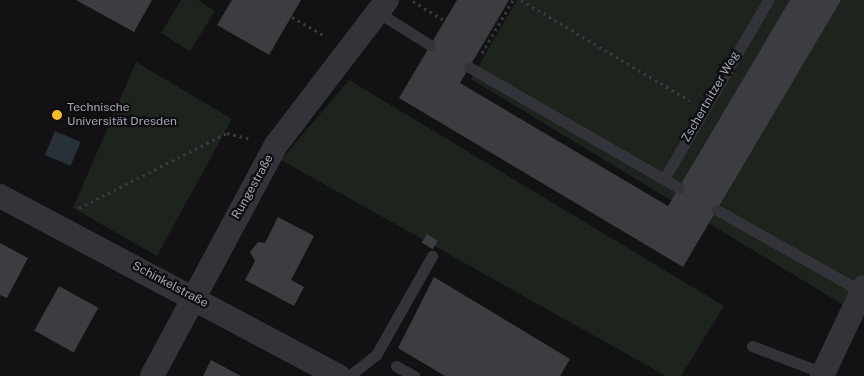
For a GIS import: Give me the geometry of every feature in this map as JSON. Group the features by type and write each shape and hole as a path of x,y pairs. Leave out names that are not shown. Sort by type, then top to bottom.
{"street":[{"name":"Rungestraße","path":"152,376 193,296 276,145 383,7"},
{"name":"Schinkelstraße","path":"0,196 193,296 339,376"},
{"path":"822,375 863,289"}],"lane":[{"name":"Zschertnitzer Weg","path":"664,179 768,0"},
{"name":"Rungestraße","path":"383,7 430,45"},
{"path":"471,68 679,188"},
{"path":"717,210 863,289"},
{"path":"349,376 376,355 432,256"},
{"path":"752,346 822,375"},
{"path":"396,366 414,376"}],"path":[{"path":"412,0 444,20"},
{"path":"471,68 513,0"},
{"path":"522,0 704,109"},
{"path":"292,17 350,51"},
{"path":"48,220 227,133 276,145"}],"shaded area":[{"path":"181,0 198,0 215,11 190,51 161,33"},
{"path":"517,0 864,0 864,276 845,306 471,79"},
{"path":"136,62 232,119 157,256 73,208"},
{"path":"349,80 724,306 681,376 666,376 281,160"},
{"path":"55,131 81,142 71,166 45,155"}],"building":[{"path":"76,0 152,0 134,32"},
{"path":"232,0 301,0 269,55 217,25"},
{"path":"457,0 509,0 460,83 668,206 790,0 841,0 683,267 399,98"},
{"path":"278,217 314,236 291,280 304,287 294,306 245,280 255,261 250,252 258,242 265,243"},
{"path":"427,234 438,241 433,249 422,242"},
{"path":"0,243 28,258 7,298 0,295"},
{"path":"434,277 570,359 560,376 445,376 398,348"},
{"path":"59,286 98,308 74,352 34,331"},
{"path":"211,360 241,376 203,376"}],"place":[{"name":"Technische Universität Dresden","path":"57,115"}]}
